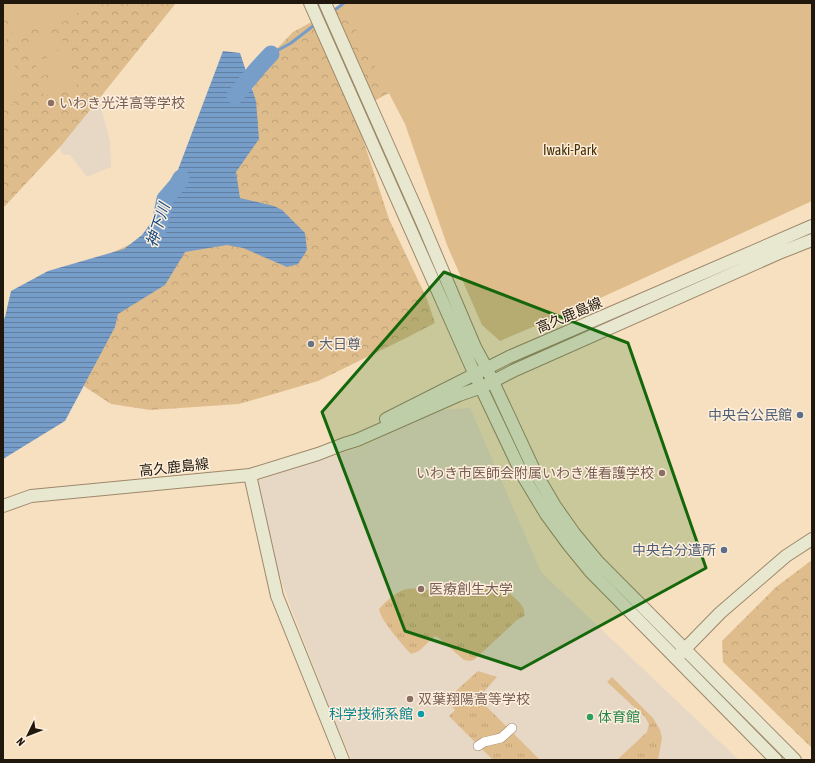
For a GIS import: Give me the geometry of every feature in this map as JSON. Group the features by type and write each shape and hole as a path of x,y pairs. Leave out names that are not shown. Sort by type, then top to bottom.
{"street":[{"path":"310,3 475,375 487,385 555,506 598,562 795,760"},
{"path":"325,3 422,222 475,347 487,369 487,385 523,476 546,514 590,571 776,760"},
{"name":"高久鹿島線","path":"344,444 353,435 509,357 812,226"},
{"name":"高久鹿島線","path":"3,506 31,496 250,475 318,454 357,440 459,395 487,385 515,370 779,253 812,240"},
{"path":"250,475 277,596 343,760"},
{"path":"676,658 720,613 786,556 812,539"},
{"path":"478,746 484,742 501,738 512,728"}],"highlighted area":[{"path":"444,272 628,343 706,568 521,669 405,631 322,412"}],"shaded area":[{"path":"3,3 96,89 110,141 111,167 87,177 70,155 62,154"},
{"name":"医療創生大学","path":"470,408 541,572 739,760 352,760 335,722 277,568 258,480 361,447 440,410"}],"green space":[{"name":"いわき光洋高等学校","path":"3,3 176,3 61,146 3,208"},
{"path":"4,3 93,3 63,22 13,35"},
{"name":"Iwaki-Park","path":"342,3 812,3 812,201 596,300 500,341 482,325 447,245 405,124"},
{"path":"347,3 812,3 393,91 359,109 358,124 389,219 427,299 435,323 318,381 239,404 150,410 111,404 76,381 95,261 166,227 249,97 265,61 293,32"},
{"path":"3,29 22,90 13,104 3,107"},
{"path":"60,33 65,48 33,57 29,43"},
{"path":"66,52 71,67 39,77 35,61"},
{"path":"73,71 77,86 44,96 39,81"},
{"path":"812,560 812,748 723,662 722,641 776,587"},
{"path":"487,585 496,585 515,598 523,607 524,616 517,620 471,661 464,660 435,636 419,651 411,654 397,639 384,620 379,609 395,594 406,589 412,588 460,595"},
{"path":"478,671 497,677 478,698 540,760 493,760 449,716 455,710 446,700"},
{"path":"612,677 653,718 660,730 662,738 658,760 617,760 647,732 649,724 645,717 607,682"}],"water":[{"path":"223,51 240,53 256,101 259,139 236,172 240,198 274,206 282,210 305,233 307,250 298,264 287,267 243,248 227,245 185,252 165,285 118,314 115,327 65,421 3,459 3,321 11,291 48,271 124,249 142,235 165,204"}],"waterway":[{"path":"332,12 344,3"},
{"path":"271,54 291,43 317,23"},
{"name":"神下川","path":"235,96 271,54"},
{"name":"神下川","path":"159,228 165,199 181,178"}],"place":[{"name":"いわき光洋高等学校","path":"51,103"},
{"name":"大日尊","path":"311,344"},
{"name":"中央台公民館","path":"800,415"},
{"name":"いわき市医師会附属いわき准看護学校","path":"662,473"},
{"name":"中央台分遣所","path":"724,550"},
{"name":"医療創生大学","path":"421,589"},
{"name":"双葉翔陽高等学校","path":"410,699"},
{"name":"科学技術系館","path":"421,714"},
{"name":"体育館","path":"590,717"}]}
